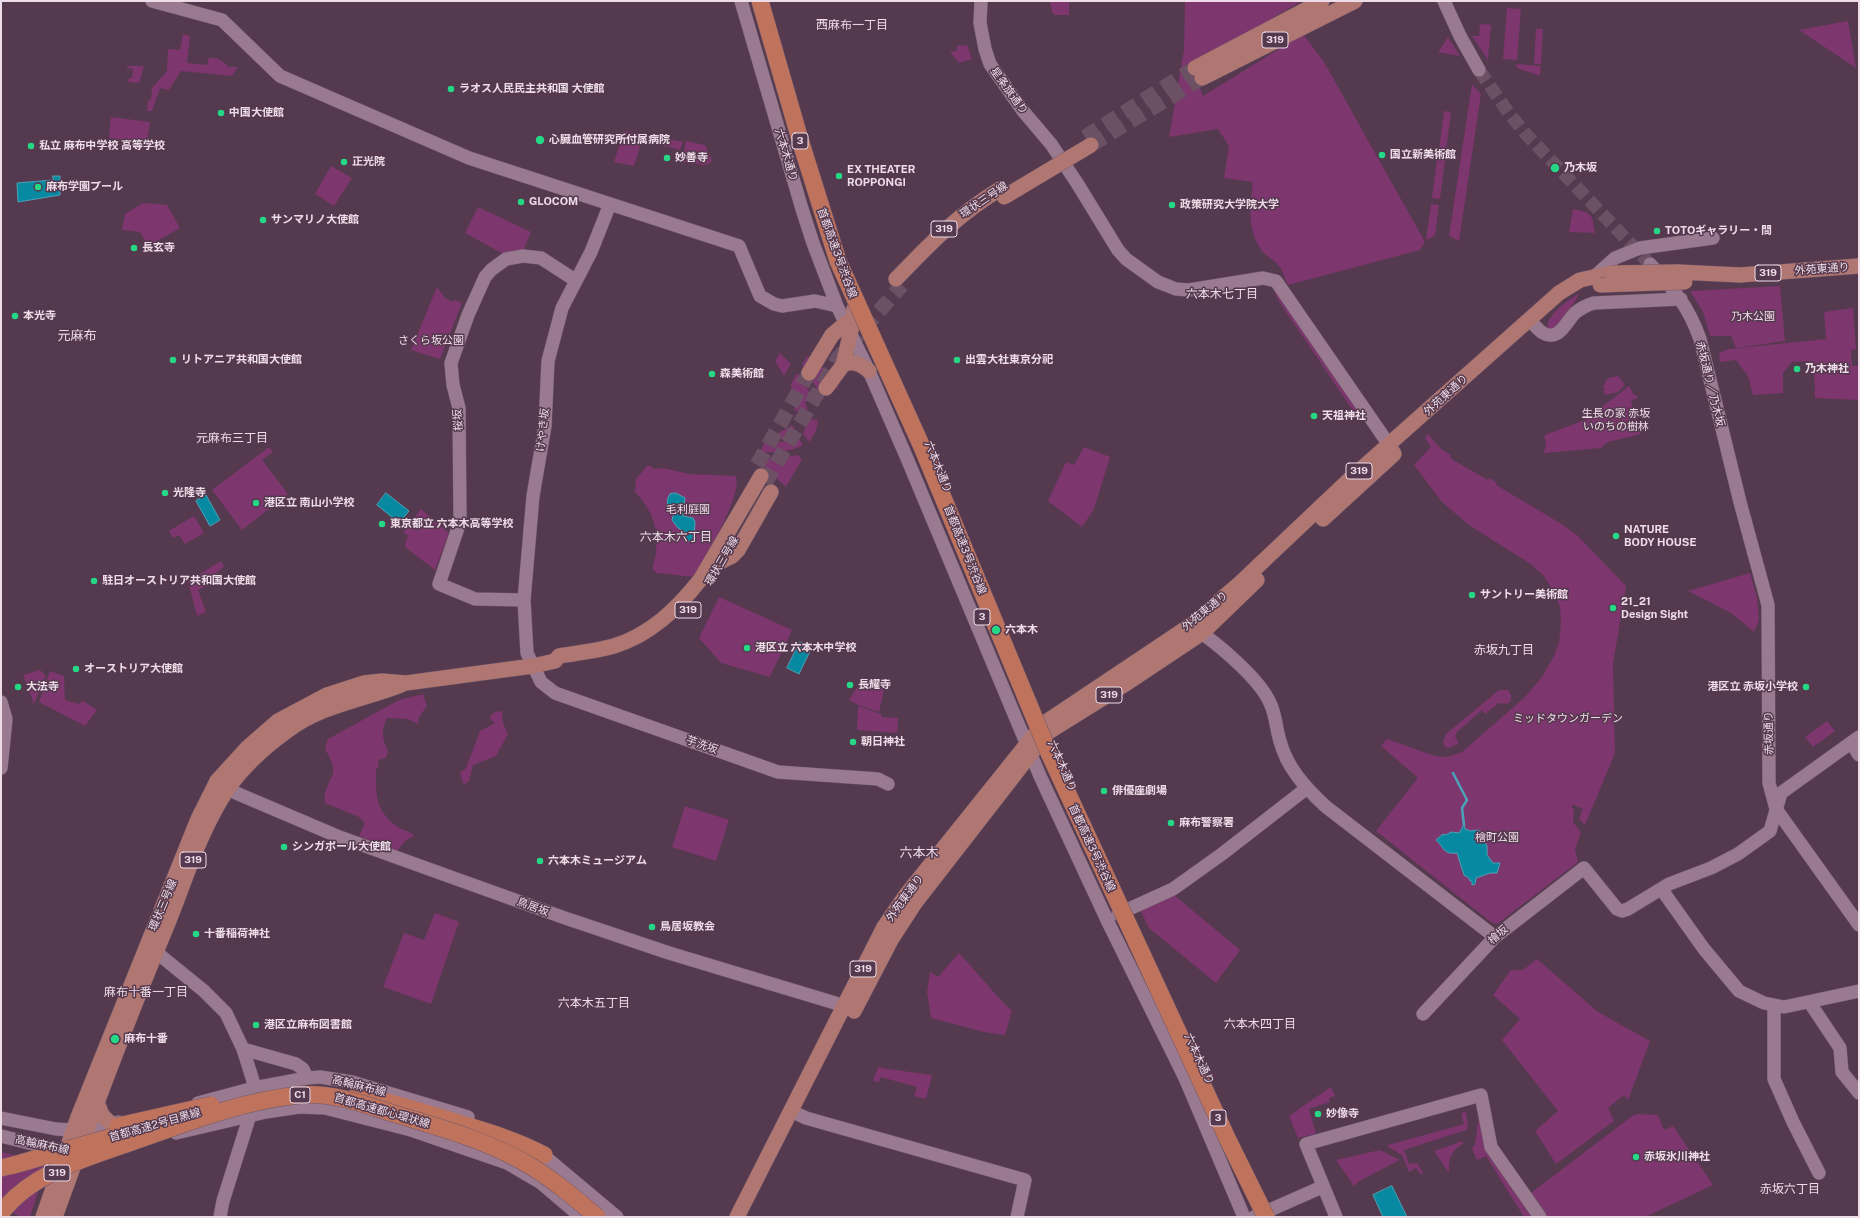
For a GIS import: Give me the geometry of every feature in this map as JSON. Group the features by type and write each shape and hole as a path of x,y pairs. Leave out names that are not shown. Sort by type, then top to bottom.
{"highway":[{"name":"首都高速3号渋谷線","path":"750,1 819,239 840,292 913,450 1041,761 1254,1217"},
{"name":"首都高速3号渋谷線","path":"761,1 800,143 838,261 922,447 1048,753 1228,1140 1270,1214"},
{"name":"首都高速都心環状線","path":"1,1208 14,1194 35,1179 76,1159 262,1091 307,1090 333,1092 468,1129 533,1163 577,1195"},
{"name":"首都高速2号目黒線","path":"5,1164 132,1122 248,1097 262,1091"},
{"name":"首都高速都心環状線","path":"1,1213 16,1197 37,1182 52,1173 101,1153 243,1105 281,1098 312,1095 332,1096 359,1103 484,1143 531,1166 597,1217"},
{"name":"首都高速2号目黒線","path":"5,1164 217,1107 264,1098 312,1095"},
{"path":"468,1129 508,1138 544,1155"}],"main road":[{"name":"319","path":"1322,1 1199,73 1352,2"},
{"name":"環状三号線","path":"899,282 946,227 980,200 1002,193 1088,141"},
{"name":"外苑東通り","path":"1597,280 1740,275 1859,266"},
{"name":"外苑東通り","path":"747,1217 845,1006 884,927 906,895 1037,739 1124,685 1196,629 1305,534 1392,449 1532,323 1574,293 1612,273 1681,277 1731,282 1859,273"},
{"path":"826,388 843,365 851,322"},
{"path":"809,373 832,335 851,322"},
{"path":"843,365 854,362 864,366 869,371"},
{"name":"環状三号線","path":"55,1217 79,1131 150,934 212,791 231,764 278,721 328,695 364,683 382,681 406,683 533,666 555,661 559,656 620,644 632,639 657,625 684,601 693,590 724,541 730,512 764,479 722,561 701,595 685,613 662,631 637,647 616,655 561,665 555,661"},
{"name":"環状三号線","path":"79,1131 97,1102 205,832 213,814 229,788 256,758 295,725 331,707 366,695 384,692 406,683"},
{"name":"外苑東通り","path":"737,1217 895,933 915,903 1037,739"},
{"path":"97,1102 102,1115 111,1124"},
{"name":"環状三号線","path":"43,1217 72,1152"}],"street":[{"path":"152,1 222,20 280,76 469,158 740,246 760,296 774,304 782,306 815,301 837,306"},
{"name":"六本木通り","path":"742,1 802,208 813,243 837,306 851,322 869,371 1012,694 1037,739 1123,912 1270,1214"},
{"path":"761,1 767,42 824,239 851,322 875,330"},
{"name":"六本木通り","path":"767,1 834,232 875,330 925,436 1008,638 1037,739 1086,876 1184,1078 1244,1217"},
{"name":"星条旗通り","path":"981,1 980,23 985,50 990,64 1023,111 1051,144 1068,168 1118,250 1126,259 1158,282 1183,290 1263,278 1276,281 1392,449"},
{"path":"1444,1 1460,36 1479,70"},
{"name":"けやき坂","path":"533,666 527,653 524,600 532,503 545,426 548,361 562,308 575,280 591,252 610,204"},
{"path":"1597,280 1615,258 1640,248 1713,238"},
{"name":"桜坂","path":"524,600 475,599 439,584 460,518 458,408 453,385 451,363 468,315 485,278 491,270 506,259 523,256 541,258 575,280"},
{"name":"赤坂通り／乃木坂","path":"1650,264 1681,299 1693,321 1700,339 1744,516"},
{"path":"1532,323 1544,333 1554,335 1560,332 1573,314 1587,305 1594,303 1681,299"},
{"name":"赤坂通り","path":"1744,516 1768,605 1769,783 1776,809 1859,925"},
{"path":"1196,629 1256,682 1264,693 1270,702 1285,757 1307,788 1325,806 1495,937"},
{"path":"1008,638 1004,661 1012,694"},
{"name":"芋洗坂","path":"533,666 541,682 555,693 778,772 878,779 888,784"},
{"path":"1,702 6,718 1,768"},
{"path":"1037,739 1089,852 1123,912 1186,1057 1184,1078"},
{"path":"1859,754 1855,740 1781,793 1770,831 1738,854 1711,868 1669,884 1662,890 1704,949 1739,991 1764,1003 1784,1008 1810,1003 1859,990"},
{"name":"鳥居坂","path":"229,788 236,793 337,836 398,859 669,953 845,1006"},
{"path":"1123,912 1173,889 1222,854 1307,788"},
{"path":"1086,876 1089,852"},
{"name":"檜坂","path":"1423,1014 1495,937 1584,868 1620,911 1628,909 1662,890"},
{"path":"150,934 156,952 204,991 226,1013 262,1091 250,1115 223,1201 220,1217"},
{"path":"1810,1003 1840,1048 1842,1072 1859,1093"},
{"path":"1774,1006 1774,1079 1792,1122 1819,1173"},
{"path":"243,1049 296,1064 303,1069 307,1078"},
{"name":"高輪麻布線","path":"1,1118 79,1131 262,1091 307,1078 320,1077 352,1082 496,1126 524,1140 544,1155 617,1217"},
{"path":"1336,1217 1322,1187 1306,1145 1307,1143 1481,1095 1491,1147 1540,1217"},
{"name":"高輪麻布線","path":"1,1136 72,1152 103,1150 250,1115 298,1108 325,1108 411,1130 507,1163 541,1183 581,1217"},
{"path":"796,1113 1025,1180 1017,1217"},
{"path":"1254,1217 1270,1214 1322,1187"}],"green space":[{"path":"1050,1 1069,1 1069,15 1055,15 1052,12"},
{"path":"1185,1 1302,1 1191,65 1203,96 1303,34 1324,62 1425,242 1420,250 1288,285 1280,267 1262,251 1254,235 1251,218 1253,182 1224,178 1229,146 1218,129 1169,137 1184,50"},
{"path":"1507,8 1521,9 1517,60 1503,59"},
{"path":"1848,21 1856,68 1799,30"},
{"path":"1480,24 1491,25 1488,60 1472,36 1479,36"},
{"path":"1536,29 1543,29 1541,64 1534,64"},
{"path":"183,34 190,36 187,63 207,65 209,58 215,58 229,67 238,67 232,76 181,71 169,90 160,88 152,111 147,111 148,101 151,100 152,88 167,71 168,49 180,50"},
{"path":"1448,37 1460,56 1438,52"},
{"path":"967,45 972,59 959,63 950,52 957,51 957,46"},
{"path":"1516,64 1541,66 1540,76 1517,68"},
{"path":"127,66 144,66 139,83 128,82 129,78 132,78 133,69 127,68"},
{"path":"1472,84 1481,94 1459,241 1449,236"},
{"path":"1444,111 1451,112 1446,151 1439,150"},
{"path":"111,117 150,122 147,142 109,138"},
{"path":"624,131 683,142 680,150 642,140 634,166 614,162"},
{"path":"686,141 705,145 712,160 710,163 704,165 682,162"},
{"path":"1437,159 1445,160 1440,199 1432,198"},
{"path":"331,166 352,178 334,206 315,194"},
{"path":"143,203 167,205 180,228 148,246 140,232 122,230 125,214"},
{"path":"1431,204 1439,205 1435,236 1426,240"},
{"path":"478,207 531,232 522,254 507,256 465,233"},
{"path":"1573,209 1588,213 1590,215 1593,221 1595,233 1569,232"},
{"name":"乃木公園","path":"1780,286 1785,341 1736,348 1731,336 1710,336 1703,312 1690,291"},
{"name":"さくら坂公園","path":"437,287 445,298 452,302 454,300 462,303 440,359 411,350"},
{"path":"1279,292 1363,415 1358,418 1280,303 1275,294"},
{"path":"1580,293 1558,328 1550,331 1547,326 1552,316 1565,303"},
{"name":"乃木神社","path":"1853,308 1856,349 1851,350 1852,366 1859,366 1859,400 1815,398 1814,361 1792,362 1783,373 1783,393 1753,395 1748,376 1736,360 1720,362 1719,353 1729,349 1826,339 1824,312"},
{"path":"780,353 791,364 784,376 775,361"},
{"path":"807,356 811,357 839,382 838,388 821,395 802,365"},
{"path":"797,373 813,398 805,402 807,410 795,411 791,384"},
{"path":"1618,376 1625,385 1618,392 1605,395 1603,391 1605,389 1603,386 1608,378"},
{"name":"生長の家 赤坂 いのちの樹林","path":"1629,386 1634,395 1638,398 1632,400 1631,402 1641,434 1608,442 1601,448 1544,453 1546,443 1544,436 1585,420"},
{"path":"800,417 818,420 816,431 809,442 803,434 806,426 797,422"},
{"path":"792,425 797,433 782,439 767,439 769,435 775,435"},
{"path":"1428,434 1442,450 1451,455 1450,457 1453,460 1488,480 1490,478 1497,483 1496,485 1560,523 1577,535 1626,586 1613,664 1615,753 1585,825 1579,819 1583,809 1572,804 1572,808 1574,809 1573,822 1581,832 1575,849 1578,862 1497,924 1492,923 1376,831 1417,779 1417,777 1381,746 1387,739 1435,756 1447,757 1462,752 1525,697 1542,677 1554,656 1559,643 1561,623 1560,607 1544,576 1529,563 1469,525 1442,502 1414,465 1431,447 1425,438"},
{"path":"797,436 803,445 782,452 760,452 765,442 783,442"},
{"path":"269,447 273,452 262,460 288,494 242,530 212,490"},
{"path":"1084,447 1110,457 1094,509 1082,527 1048,501 1066,462 1074,465"},
{"path":"798,455 802,459 786,487 757,461"},
{"name":"毛利庭園","path":"648,465 655,469 663,468 690,474 735,476 737,483 729,510 714,542 694,577 657,573 653,570 657,543 655,526 653,519 641,498 635,492 636,479"},
{"path":"421,509 449,533 435,570 405,547 408,536 403,532"},
{"path":"194,516 204,533 185,544 179,535 173,538 169,531"},
{"path":"221,561 224,567 217,572 221,579 198,590 206,612 197,616 188,581"},
{"path":"1750,573 1757,597 1759,620 1754,632 1731,613 1688,591"},
{"path":"719,597 792,630 770,677 721,663 699,638"},
{"path":"40,670 46,676 34,704 23,675"},
{"path":"50,671 64,676 65,700 79,704 83,701 97,710 85,726 39,702"},
{"path":"861,681 885,685 879,712 858,705 849,700"},
{"path":"1499,690 1508,690 1511,695 1511,701 1507,704 1499,703 1485,714 1482,710 1457,732 1455,737 1459,743 1449,748 1445,747 1443,741 1446,734"},
{"path":"423,694 427,706 419,717 418,724 408,719 387,718 383,734 384,742 388,751 386,758 378,760 379,765 376,770 377,795 381,809 390,821 414,836 406,840 396,852 359,836 365,823 359,817 325,803 325,791 332,777 333,767 325,749 328,739 399,700"},
{"path":"858,706 881,714 882,717 898,718 897,733 857,730"},
{"path":"494,712 502,712 503,723 508,734 496,756 473,765 469,781 464,785 460,773 466,768 480,731 495,723 490,719 491,715"},
{"path":"1827,721 1835,731 1813,747 1805,737"},
{"path":"685,806 729,820 716,861 672,847"},
{"path":"1174,895 1240,950 1216,983 1149,928 1140,909"},
{"path":"435,913 459,922 431,1004 383,987 404,933 424,940"},
{"path":"959,953 1012,1011 1005,1035 984,1032 931,1018 927,992 930,972 938,977"},
{"path":"1537,959 1598,1012 1650,1041 1628,1100 1624,1095 1608,1108 1614,1121 1556,1164 1535,1131 1558,1111 1502,1040 1520,1019 1493,995 1511,970 1523,970"},
{"path":"879,1066 881,1068 932,1075 926,1099 914,1096 917,1087 881,1077 879,1082 873,1081"},
{"path":"1329,1088 1332,1089 1335,1096 1329,1098 1330,1102 1309,1109 1316,1134 1298,1138 1289,1116"},
{"path":"1466,1112 1468,1128 1466,1130 1404,1150 1409,1164 1417,1163 1423,1173 1421,1175 1416,1168 1409,1172 1402,1155 1388,1147 1388,1145 1464,1124 1461,1113"},
{"name":"赤坂氷川神社","path":"1637,1114 1658,1115 1664,1130 1673,1126 1713,1185 1645,1217 1543,1217 1527,1196 1632,1116"},
{"path":"1479,1116 1535,1217 1524,1217 1486,1156 1477,1160 1472,1149 1475,1144"},
{"path":"1463,1141 1463,1144 1453,1152 1451,1156 1449,1173 1434,1151"},
{"path":"1380,1150 1400,1160 1361,1180 1354,1186 1336,1160"},
{"path":"1,1152 47,1163 30,1217 21,1217 1,1206"}],"water":[{"name":"麻布学園プール","path":"53,176 60,176 60,195 18,202 17,183 53,180"},
{"path":"386,493 409,511 399,523 377,505"},
{"path":"676,493 685,498 683,516 693,518 695,522 694,541 686,541 683,531 678,528 672,520 674,512 670,511 667,500 670,494"},
{"path":"206,495 220,520 210,526 196,501"},
{"path":"800,642 812,647 799,674 787,668"},
{"path":"1464,825 1465,829 1471,831 1477,830 1484,833 1482,837 1487,846 1487,855 1493,863 1500,863 1497,873 1490,873 1476,878 1475,884 1472,885 1472,881 1464,875 1457,853 1446,852 1436,840 1443,834 1445,835 1452,832 1459,833"},
{"path":"1392,1186 1407,1217 1383,1217 1373,1195"}],"waterway":[{"path":"1453,773 1467,800 1462,808 1464,825"}],"tunnel":[{"path":"1085,137 1195,68"},
{"path":"1479,70 1508,112 1525,133 1650,264"},
{"path":"1091,145 1202,78"},
{"path":"765,483 838,358 902,285"},
{"path":"757,465 809,373"}],"place":[{"name":"ラオス人民民主共和国 大使館","path":"451,89"},
{"name":"中国大使館","path":"221,113"},
{"name":"心臓血管研究所付属病院","path":"540,140"},
{"name":"私立 麻布中学校 高等学校","path":"31,146"},
{"name":"国立新美術館","path":"1382,155"},
{"name":"妙善寺","path":"667,158"},
{"name":"正光院","path":"344,162"},
{"name":"乃木坂","path":"1555,168"},
{"name":"EX THEATER ROPPONGI","path":"839,176"},
{"name":"麻布学園プール","path":"38,187"},
{"name":"GLOCOM","path":"521,202"},
{"name":"政策研究大学院大学","path":"1172,205"},
{"name":"サンマリノ大使館","path":"263,220"},
{"name":"TOTOギャラリー・間","path":"1657,231"},
{"name":"長玄寺","path":"134,248"},
{"name":"本光寺","path":"15,316"},
{"name":"リトアニア共和国大使館","path":"173,360"},
{"name":"出雲大社東京分祀","path":"957,360"},
{"name":"乃木神社","path":"1797,369"},
{"name":"森美術館","path":"712,374"},
{"name":"天祖神社","path":"1314,416"},
{"name":"光隆寺","path":"165,493"},
{"name":"港区立 南山小学校","path":"256,503"},
{"name":"東京都立 六本木高等学校","path":"382,524"},
{"name":"NATURE BODY HOUSE","path":"1616,536"},
{"name":"駐日オーストリア共和国大使館","path":"94,581"},
{"name":"サントリー美術館","path":"1472,595"},
{"name":"21_21 Design Sight","path":"1613,608"},
{"name":"六本木","path":"996,630"},
{"name":"港区立 六本木中学校","path":"747,648"},
{"name":"オーストリア大使館","path":"76,669"},
{"name":"長耀寺","path":"850,685"},
{"name":"大法寺","path":"18,687"},
{"name":"港区立 赤坂小学校","path":"1806,687"},
{"name":"朝日神社","path":"853,742"},
{"name":"俳優座劇場","path":"1104,791"},
{"name":"麻布警察署","path":"1171,823"},
{"name":"シンガポール大使館","path":"284,847"},
{"name":"六本木ミュージアム","path":"540,861"},
{"name":"鳥居坂教会","path":"652,927"},
{"name":"十番稲荷神社","path":"196,934"},
{"name":"港区立麻布図書館","path":"256,1025"},
{"name":"麻布十番","path":"115,1039"},
{"name":"妙像寺","path":"1318,1114"},
{"name":"赤坂氷川神社","path":"1636,1157"}],"district":[{"name":"西麻布一丁目","path":"852,25"},
{"name":"六本木七丁目","path":"1222,294"},
{"name":"元麻布","path":"77,336"},
{"name":"元麻布三丁目","path":"232,438"},
{"name":"六本木六丁目","path":"676,537"},
{"name":"赤坂九丁目","path":"1504,650"},
{"name":"六本木","path":"919,853"},
{"name":"麻布十番一丁目","path":"146,992"},
{"name":"六本木五丁目","path":"594,1003"},
{"name":"六本木四丁目","path":"1260,1024"},
{"name":"赤坂六丁目","path":"1790,1189"}],"park label":[{"name":"ミッドタウンガーデン","path":"1568,719"},
{"name":"檜町公園","path":"1497,838"}]}
